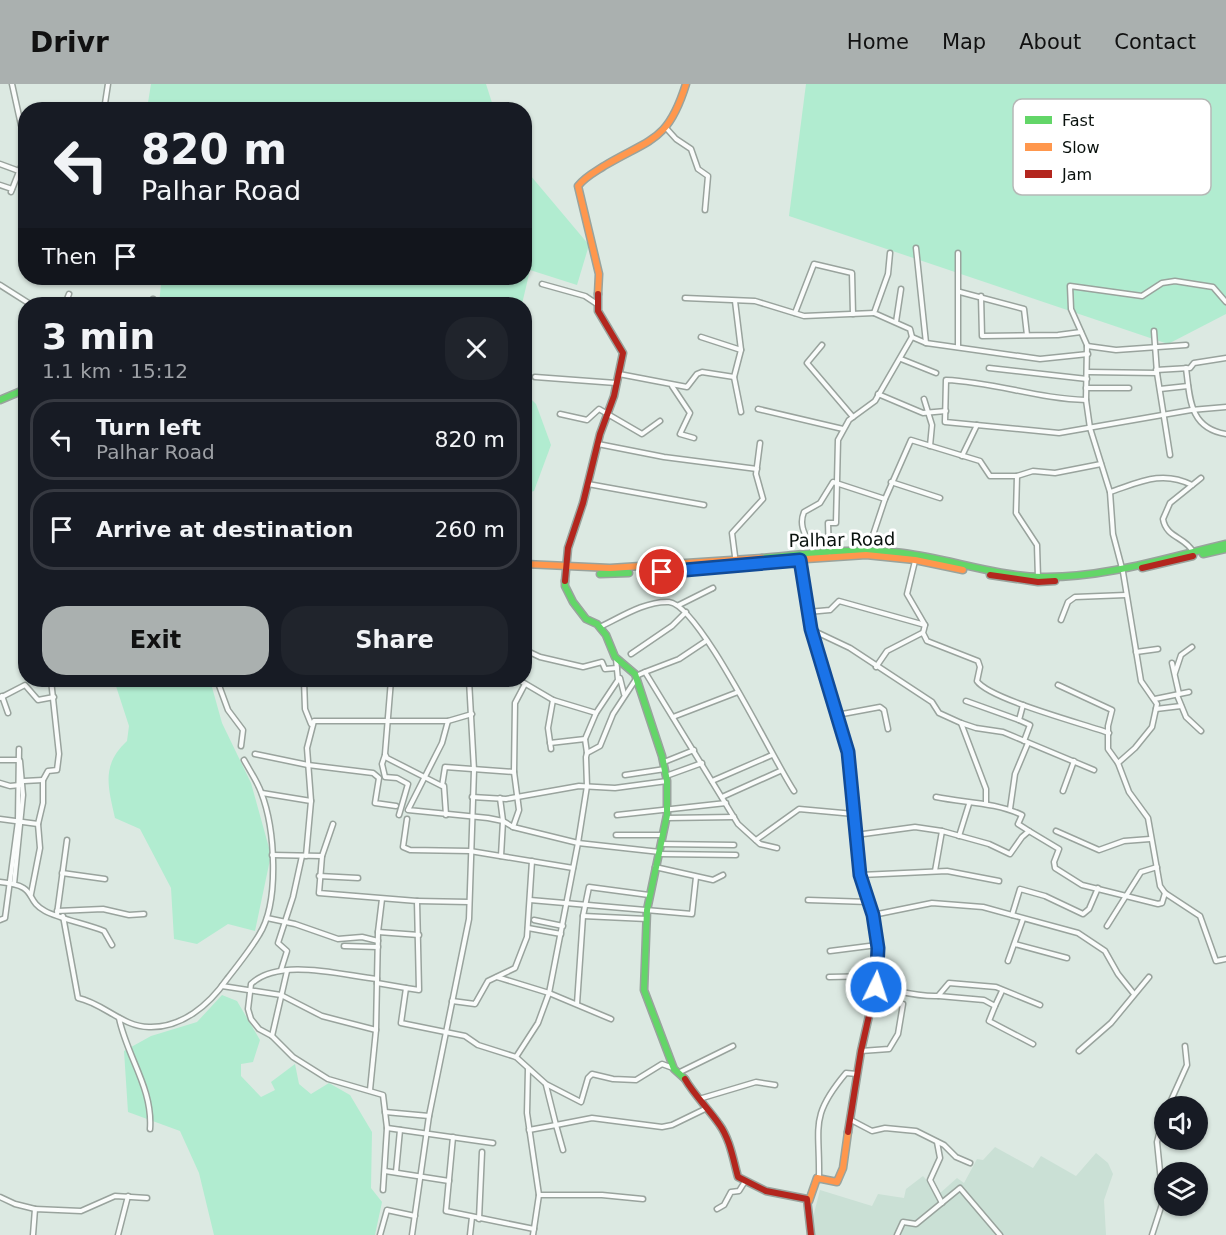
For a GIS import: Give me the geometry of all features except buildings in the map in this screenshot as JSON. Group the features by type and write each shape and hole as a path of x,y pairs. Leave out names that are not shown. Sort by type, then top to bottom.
{"street":[{"path":"12,84 18,111"},
{"path":"105,102 108,84"},
{"path":"516,1057 538,1023 549,993 567,905 587,786 588,753 585,740 596,713 615,688 618,680 616,659 600,627 586,619 573,602 565,585 568,548 617,383 622,348 603,324 597,304 599,274 578,186 614,159 652,142 667,129 679,112 686,84"},
{"path":"667,129 676,139 691,149 699,169 708,176 705,210"},
{"path":"0,164 18,171"},
{"path":"0,185 11,191 18,174"},
{"path":"916,248 926,343"},
{"path":"874,313 888,274 890,253"},
{"path":"958,253 960,292 958,347"},
{"path":"795,313 814,264 852,273 854,314"},
{"path":"1118,763 1146,736 1152,727 1156,709 1155,699 1141,681 1122,570 1113,534 1110,492 1090,428 1086,400 1087,346 1071,309 1070,286 1142,296 1162,282 1174,281 1213,287 1226,302"},
{"path":"542,284 585,296 597,304"},
{"path":"0,285 19,297"},
{"path":"896,322 901,289"},
{"path":"960,292 1024,309 1027,335"},
{"path":"981,296 981,335 1081,332"},
{"path":"685,298 755,301 804,316 874,313 912,330 912,337 901,359 875,401 853,417 843,429 838,440 836,523 828,523 829,554"},
{"path":"735,301 741,350 734,377 741,412"},
{"path":"1154,331 1157,372 1170,455"},
{"path":"701,337 741,350"},
{"path":"912,337 926,343 1040,359 1088,354"},
{"path":"822,345 807,363 853,417"},
{"path":"1087,346 1116,350 1186,345"},
{"path":"1088,372 1157,372 1191,367 1194,363 1226,358"},
{"path":"901,359 936,373"},
{"path":"989,368 1087,379"},
{"path":"1186,368 1191,410 1204,426 1226,434"},
{"path":"619,374 672,386 687,387 697,374 702,372 734,377"},
{"path":"535,377 617,383"},
{"path":"1086,400 1067,399 977,381 946,380 945,422 1059,433 1164,414 1226,407"},
{"path":"672,386 690,413 680,434 694,438"},
{"path":"1160,389 1188,386"},
{"path":"1086,388 1129,388"},
{"path":"0,401 18,394"},
{"path":"878,394 910,409 928,413 946,411"},
{"path":"924,399 932,425 930,446"},
{"path":"758,409 843,429"},
{"path":"560,414 584,420 599,410 642,434 660,421"},
{"path":"962,456 977,425"},
{"path":"867,553 891,482 911,440 982,461 989,476 1017,477 1033,471 1055,473 1101,464"},
{"path":"735,562 734,528 763,499 758,485 757,468 760,443"},
{"path":"598,444 664,457 757,468"},
{"path":"1017,477 1016,513 1035,540 1038,579"},
{"path":"1110,492 1162,477 1178,478 1192,485"},
{"path":"1193,552 1190,546 1170,534 1163,523 1170,504 1201,478"},
{"path":"814,554 806,540 802,517 804,512 820,503 833,482 885,499"},
{"path":"891,482 940,498"},
{"path":"588,484 704,506"},
{"name":"Palhar Road","path":"1122,570 1226,544"},
{"name":"Palhar Road","path":"867,553 915,560 1007,579 1038,579 1091,575 1226,549"},
{"name":"Palhar Road","path":"532,567 566,570 633,569 814,554 902,553 1038,579"},
{"name":"Palhar Road","path":"735,562 800,560 829,554"},
{"path":"800,560 811,629 848,752 860,875 873,915 878,975 861,1051 840,1177 837,1182 819,1178"},
{"path":"915,560 907,594 925,624 923,633 927,641 978,662 980,667 977,681 979,685 1023,705 1108,733"},
{"path":"679,606 713,588"},
{"path":"1061,620 1065,606 1074,597 1126,595"},
{"path":"600,627 645,605 668,602 679,606 686,612 728,670 780,771 794,791"},
{"path":"808,613 830,610 839,602 925,624"},
{"path":"631,654 672,626 686,612"},
{"path":"811,629 850,648 932,702 939,713 976,728 1003,732 1094,770"},
{"path":"876,667 887,651 923,633"},
{"path":"588,753 600,746 624,694 636,677 679,660 706,641"},
{"path":"1175,673 1181,655 1192,647"},
{"path":"1136,652 1158,649"},
{"path":"532,653 583,667 602,662 605,669 617,667"},
{"path":"616,659 629,666 636,677 666,772 666,818 647,908 644,990 676,1071 720,1125 730,1147 738,1177 744,1183 777,1193 802,1196 809,1201"},
{"path":"1172,663 1181,706 1186,717 1201,731"},
{"path":"617,667 624,694"},
{"path":"645,672 734,817 756,840 777,848"},
{"path":"1058,685 1112,710 1108,749 1118,763 1129,792 1148,818 1158,880 1165,893 1200,916 1216,961 1226,959"},
{"path":"8,713 1,697 21,687"},
{"path":"26,687 34,698 54,697"},
{"path":"31,894 40,848 38,824 44,803 43,780 48,771 57,770 58,762 52,687"},
{"path":"220,687 228,710 243,730 241,746"},
{"path":"281,970 287,951 278,943 304,856 311,801 306,748 311,724 305,709 304,687"},
{"path":"390,687 385,754 382,764 384,776 408,784 399,815"},
{"path":"412,1235 429,1116 469,920 474,770 470,687"},
{"path":"513,827 519,810 514,772 515,703 523,687"},
{"path":"530,687 553,700 596,713"},
{"path":"673,717 738,692"},
{"path":"1155,699 1189,692"},
{"path":"551,749 548,728 553,700"},
{"path":"966,701 1030,725 1016,774 1010,809"},
{"path":"1019,720 1023,705"},
{"path":"1156,709 1181,706"},
{"path":"837,715 880,707 884,710 888,729"},
{"path":"311,724 317,720 448,721 472,714"},
{"path":"448,721 442,743 408,810 503,821 513,827 578,843 660,853 736,855"},
{"path":"961,723 986,789 986,804"},
{"path":"550,743 585,740"},
{"path":"0,920 5,918 12,883 19,821 22,783 19,749"},
{"path":"625,774 666,772 694,750"},
{"path":"255,754 308,765 373,773 379,778 375,803 396,806"},
{"path":"385,754 387,758 423,778 444,786"},
{"path":"712,781 772,755"},
{"path":"0,760 20,760"},
{"path":"63,916 78,998 97,1005 119,1018 148,1028 190,1017 222,986 260,934 267,918 273,869 267,812 262,793 244,760"},
{"path":"1063,791 1074,761"},
{"path":"472,797 518,798 587,786 615,788 702,763"},
{"path":"446,815 445,767 514,772"},
{"path":"722,797 780,771"},
{"path":"0,783 10,786 43,780"},
{"path":"262,793 311,801"},
{"path":"936,797 1010,809 1022,815 1018,824 1059,849 1054,862 1055,868 1082,885 1161,904 1165,893"},
{"path":"500,798 503,821 501,856"},
{"path":"617,814 726,803"},
{"path":"960,836 969,804"},
{"path":"756,840 799,809 854,813"},
{"path":"666,818 734,817"},
{"path":"0,819 38,824"},
{"path":"407,819 402,847 423,852 470,851 573,868"},
{"path":"333,824 322,856 319,893 382,899 469,902"},
{"path":"856,835 915,827 942,831 989,844 1010,854 1029,831"},
{"path":"935,871 942,831"},
{"path":"1056,831 1099,850 1124,841 1151,839"},
{"path":"616,835 663,835"},
{"path":"57,913 67,840"},
{"path":"662,844 734,845"},
{"path":"272,855 322,856"},
{"path":"452,1001 475,1004 488,981 515,968 524,948 528,928 532,861"},
{"path":"655,867 716,880 723,875"},
{"path":"1107,926 1141,872 1157,867"},
{"path":"860,875 935,871 971,877 985,876 999,881"},
{"path":"62,873 105,879"},
{"path":"319,876 358,878"},
{"path":"530,900 567,905 647,908 692,914 696,877"},
{"path":"0,882 23,887 42,909 104,931 112,945"},
{"path":"577,1004 583,916 589,888 649,895"},
{"path":"1012,915 1020,889 1046,896 1083,914 1089,909 1098,888"},
{"path":"370,1090 376,1030 378,932 382,899"},
{"path":"808,900 869,902"},
{"path":"383,1190 387,1128 383,1095 328,1079 293,1057 272,1036 259,1029 251,1019 248,1009 249,989 260,976 281,970 313,970 419,990 419,935 416,901"},
{"path":"873,915 932,903 983,907 1078,933 1105,951 1118,974 1134,994"},
{"path":"57,913 103,909 129,915 144,914"},
{"path":"583,916 647,919"},
{"path":"267,918 338,939 362,937 378,941"},
{"path":"1008,962 1023,919"},
{"path":"534,920 563,926"},
{"path":"528,928 561,934"},
{"path":"378,932 419,935"},
{"path":"1015,944 1067,958"},
{"path":"830,951 877,945"},
{"path":"344,946 378,947"},
{"path":"272,1036 287,971"},
{"path":"829,977 878,975"},
{"path":"497,977 549,993 611,1019"},
{"path":"1078,1051 1111,1023 1149,977"},
{"path":"938,996 949,983 1002,990 1040,1005"},
{"path":"222,986 281,995 322,1016 376,1030"},
{"path":"876,987 895,989 911,996 984,1000 995,1006"},
{"path":"405,988 401,1023 445,1031 516,1057 546,1084 581,1102 588,1077 592,1074 613,1079 636,1080 662,1064 676,1071"},
{"path":"1002,990 989,1021 1033,1044"},
{"path":"861,1051 889,1049 898,1034 903,1004 873,1002"},
{"path":"119,1018 129,1053 138,1066 145,1085 150,1129"},
{"path":"676,1071 733,1046"},
{"path":"1173,1096 1187,1065 1185,1046"},
{"path":"528,1068 529,1130 539,1195 533,1235"},
{"path":"811,1235 808,1224 809,1201 817,1178 819,1178 816,1124 829,1094 846,1074 858,1074"},
{"path":"699,1099 756,1082 775,1085"},
{"path":"546,1084 563,1150"},
{"path":"529,1130 592,1118 662,1127 672,1125 707,1108"},
{"path":"385,1112 429,1116"},
{"path":"851,1120 872,1131 885,1128 916,1131 947,1146 960,1160 970,1163"},
{"path":"387,1128 492,1143"},
{"path":"396,1172 400,1130"},
{"path":"453,1137 446,1211 534,1229"},
{"path":"937,1142 940,1158 930,1180 942,1203"},
{"path":"1152,1235 1163,1201 1158,1150"},
{"path":"479,1219 482,1152"},
{"path":"385,1171 449,1181"},
{"path":"717,1209 724,1205 731,1192 739,1191 744,1183"},
{"path":"897,1235 903,1222 916,1224 956,1190 962,1189 1000,1235"},
{"path":"539,1195 602,1195 643,1199"},
{"path":"0,1197 34,1209 81,1211 115,1196 147,1198"},
{"path":"118,1235 128,1196"},
{"path":"33,1235 34,1209"},
{"path":"380,1235 387,1210 415,1216"},
{"path":"470,1235 472,1217"}],"shaded area":[{"path":"995,1147 1033,1168 1041,1156 1076,1176 1096,1153 1108,1163 1113,1174 1104,1200 1106,1235 814,1235 812,1233 812,1221 820,1190 872,1206 878,1194 904,1198 906,1189 923,1176 939,1194 957,1178 964,1183 977,1159 983,1160"}],"green space":[{"path":"151,84 486,84 492,102 148,102"},
{"path":"806,84 1226,84 1226,314 1168,344 789,216"},
{"path":"532,177 589,245 577,285 532,271"},
{"path":"161,285 526,285 524,297 160,297"},
{"path":"532,400 536,404 551,445 532,492"},
{"path":"116,687 212,687 222,723 251,783 271,855 255,931 228,924 197,944 174,939 171,888 140,829 115,818 110,796 110,768 113,759 127,741 129,726"},
{"path":"222,995 237,1001 260,1040 253,1062 241,1064 241,1076 261,1097 275,1090 271,1082 295,1064 299,1084 311,1094 329,1083 350,1095 372,1132 371,1188 382,1202 375,1235 214,1235 199,1173 180,1131 128,1112 124,1051 151,1036 197,1022"}],"traffic: fast":[{"path":"0,400 18,392"},
{"path":"762,558 832,552 886,551 1007,574 1042,577 1112,571 1226,544"},
{"path":"1203,554 1226,549"},
{"path":"800,560 811,629 848,752 860,875 874,919"},
{"path":"600,574 629,573"},
{"path":"565,581 573,602 586,619 597,624 606,635 615,657 635,674 662,756 667,781 667,815 647,910 644,990 674,1069 685,1079"}],"traffic: slow":[{"path":"598,294 599,274 578,186 604,166 646,143 665,128 679,103 686,84"},
{"path":"746,563 866,555 915,560 963,570"},
{"path":"532,564 610,568 762,558"},
{"path":"645,573 674,571"},
{"path":"809,1201 817,1178 837,1182 843,1168 848,1132"}],"traffic: jam":[{"path":"565,581 568,548 583,503 600,434 614,396 623,353 598,311 598,294"},
{"path":"1142,568 1193,556"},
{"path":"990,575 1038,582 1055,581"},
{"path":"848,1132 861,1051 878,976 878,948 874,919"},
{"path":"685,1079 723,1130 731,1149 738,1177 766,1191 807,1199 811,1235"}],"route":[{"path":"662,572 800,560 811,629 848,752 860,875 873,915 878,948 876,987"}]}
